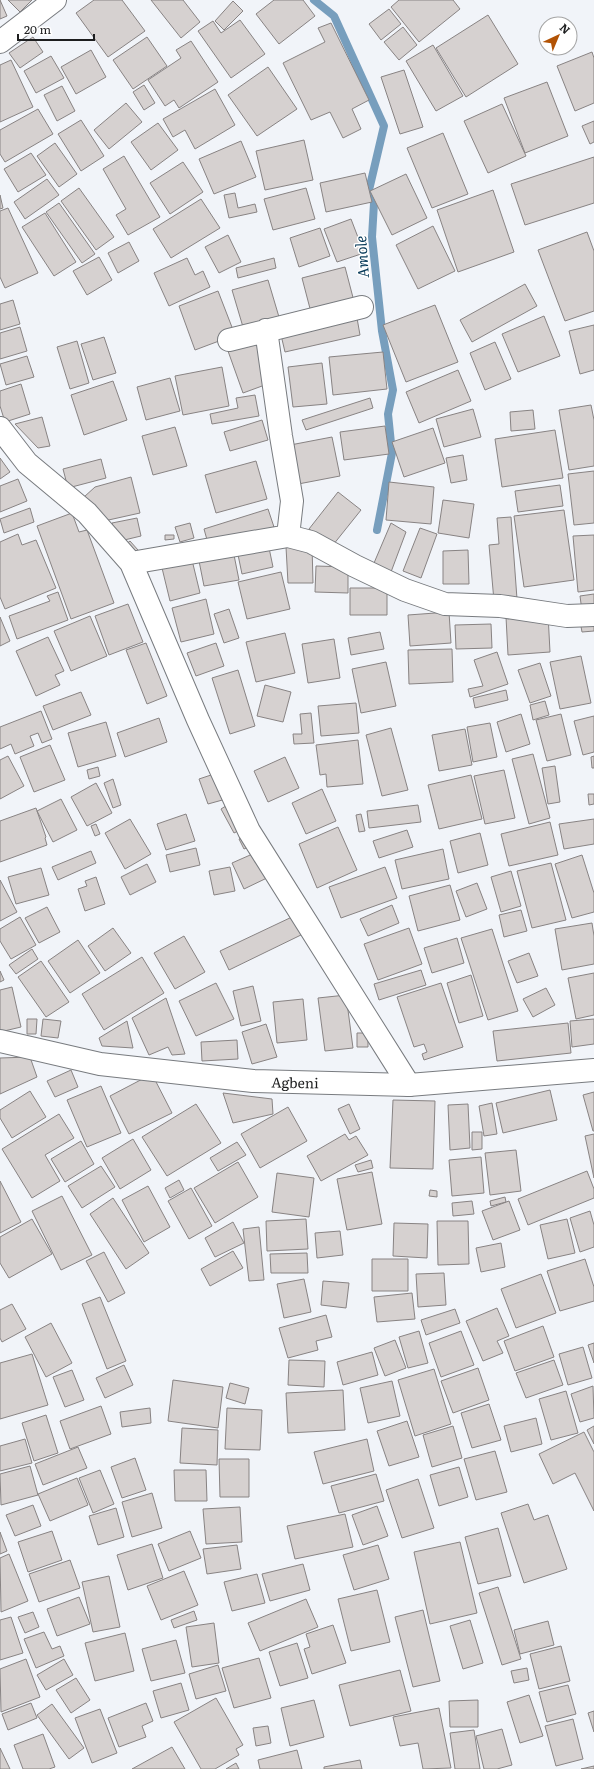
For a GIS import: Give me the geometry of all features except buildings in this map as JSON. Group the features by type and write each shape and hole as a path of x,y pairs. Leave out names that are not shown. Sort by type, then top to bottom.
{"street":[{"path":"0,42 55,0"},
{"path":"229,340 362,307"},
{"path":"266,330 280,436 292,502 288,536"},
{"path":"0,428 26,463 88,513 131,563 198,720 249,831 409,1085"},
{"path":"131,563 288,536 311,542 355,566 405,590 445,604 500,606 567,616 594,615"},
{"name":"Agbeni","path":"0,1041 100,1064 245,1080 409,1085 594,1070"}],"waterway":[{"name":"Amole","path":"314,0 334,16 384,126 369,190 374,203 372,237 382,331 393,390 388,414 392,453 377,530"}]}
